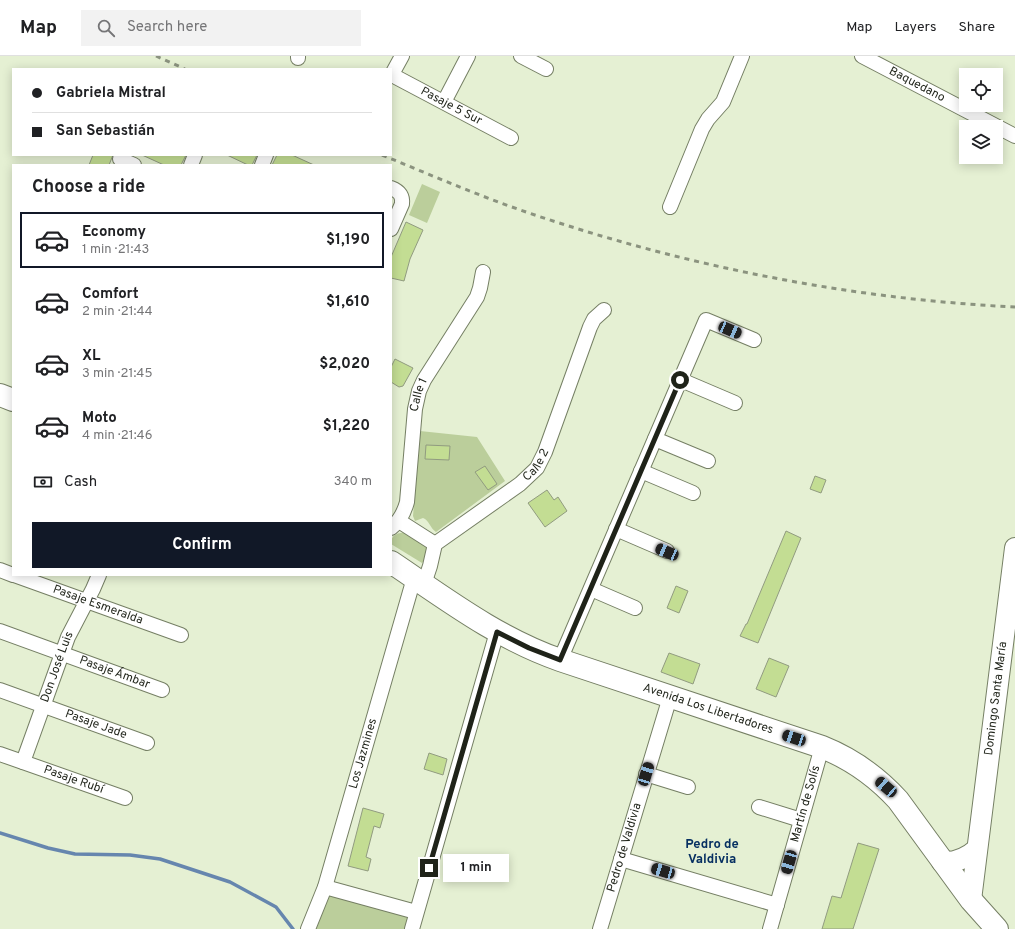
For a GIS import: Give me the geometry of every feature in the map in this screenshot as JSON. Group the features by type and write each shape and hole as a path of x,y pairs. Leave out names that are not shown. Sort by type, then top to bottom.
{"main road":[{"path":"0,396 12,400"},
{"name":"Avenida Los Libertadores","path":"392,563 497,632 529,648 560,660 822,747 860,766 886,787 909,815 971,900 997,929"}],"street":[{"path":"392,76 402,56"},
{"path":"444,102 468,56"},
{"path":"521,56 546,69"},
{"path":"670,207 702,129 708,118 722,102 742,56"},
{"name":"Baquedano","path":"866,57 1015,136"},
{"name":"Pasaje 5 Sur","path":"392,76 511,138"},
{"path":"392,188 399,192 403,200 392,227"},
{"name":"Calle 1","path":"395,525 403,514 407,502 415,409 419,391 424,380 477,296 483,272"},
{"name":"Calle 2","path":"435,544 520,484 537,468 545,452 590,327 594,319 604,310"},
{"path":"560,660 706,320 754,340"},
{"path":"680,380 735,403"},
{"path":"655,439 708,462"},
{"path":"641,471 694,493"},
{"path":"395,525 435,544 430,566 419,581"},
{"path":"616,529 667,552"},
{"name":"Domingo Santa María","path":"971,900 1011,612 1015,548"},
{"name":"Pasaje Esmeralda","path":"0,570 12,575"},
{"name":"Pasaje Esmeralda","path":"16,576 181,634"},
{"name":"Don José Luis","path":"23,762 61,653 99,576"},
{"name":"Los Jazmines","path":"308,929 325,886 419,581"},
{"path":"591,589 635,608"},
{"name":"Pasaje Ámbar","path":"0,631 162,690"},
{"path":"412,929 497,632"},
{"name":"Pasaje Jade","path":"0,690 147,743"},
{"name":"Pedro de Valdivia","path":"603,928 621,859 670,697"},
{"name":"Martín de Solís","path":"770,929 822,747"},
{"name":"Pasaje Rubí","path":"0,754 125,798"},
{"path":"646,774 688,787"},
{"path":"758,807 801,820"},
{"path":"942,862 961,859 977,849"},
{"path":"621,859 777,905"},
{"path":"325,886 416,912"}],"green space":[{"path":"422,184 440,192 427,223 409,215"},
{"path":"420,431 477,437 505,481 436,532 425,519 423,518 415,521 413,516"},
{"path":"407,532 425,544 427,552 422,563 392,545 392,538 398,534"},
{"path":"332,893 406,915 408,921 406,929 314,929 326,896"}],"building":[{"path":"93,156 113,156 109,164 89,164"},
{"path":"144,156 186,156 182,164 162,164"},
{"path":"229,156 256,156 252,164 246,164"},
{"path":"276,156 294,156 312,164 272,164"},
{"path":"406,222 423,230 410,259 404,281 392,278 392,255"},
{"path":"395,359 413,368 403,386 399,387 392,383 392,365"},
{"path":"426,445 450,446 449,460 425,459"},
{"path":"485,466 497,484 488,490 475,472"},
{"path":"815,476 826,480 821,493 810,489"},
{"path":"547,490 554,500 558,497 567,511 545,527 528,503"},
{"path":"786,531 801,538 758,643 740,636 747,624"},
{"path":"676,586 688,591 679,613 667,608"},
{"path":"669,653 700,664 693,684 661,672"},
{"path":"769,658 789,666 776,697 756,689"},
{"path":"429,753 447,759 443,775 424,769"},
{"path":"363,808 384,814 380,828 374,826 366,857 371,859 368,871 348,866"},
{"path":"858,843 879,849 853,929 822,929 832,896 841,898"}],"waterway":[{"path":"0,833 48,848 75,854 130,855 160,859 230,882 276,907 293,929"}],"railway":[{"path":"156,56 183,68"},
{"path":"384,156 529,213 588,232 708,264 830,288 953,303 1015,307"}],"district":[{"name":"Pedro de Valdivia","path":"712,852"}],"route":[{"path":"429,868 497,632 529,648 560,660 680,380"}]}
